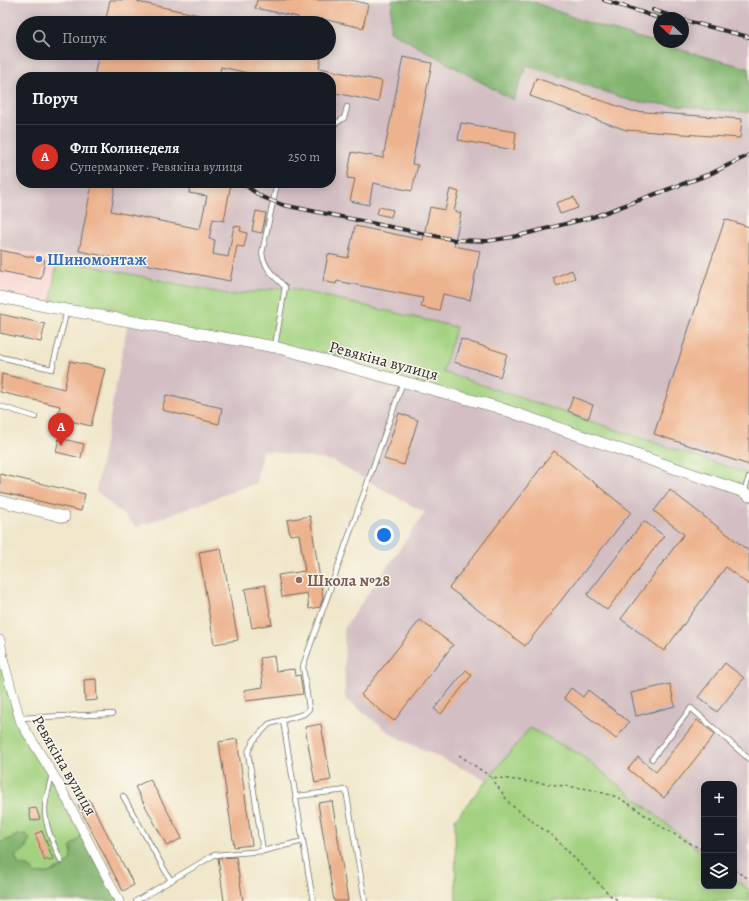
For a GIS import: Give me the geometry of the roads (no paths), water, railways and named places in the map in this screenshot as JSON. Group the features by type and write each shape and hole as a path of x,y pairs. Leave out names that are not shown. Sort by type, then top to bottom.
{"street":[{"name":"Ревякіна вулиця","path":"0,297 275,348 497,407 746,494"},
{"path":"0,501 64,517"},
{"name":"Ревякіна вулиця","path":"0,640 2,663 21,723 52,772 82,826 119,901"}],"lane":[{"path":"336,123 344,118 347,106"},
{"path":"275,348 285,287 263,262 262,252 276,188"},
{"path":"0,357 52,369 67,310"},
{"path":"263,851 248,752 254,740 269,724 284,721 304,714 309,709 303,666 403,382"},
{"path":"0,406 35,417"},
{"path":"746,494 749,477"},
{"path":"652,759 691,708 749,759"},
{"path":"20,718 112,714"},
{"path":"284,721 313,901"},
{"path":"52,772 45,808 47,825 61,861"},
{"path":"297,796 346,790 365,901"},
{"path":"124,796 171,881"},
{"path":"136,901 214,855 263,851 303,842"}],"railway":[{"path":"604,0 653,16"},
{"path":"653,10 659,12"},
{"path":"689,22 749,37"},
{"path":"249,188 262,197 283,205 455,240 488,241 513,237 593,217 710,174 749,155"}],"place":[{"name":"Шиномонтаж","path":"39,259"},
{"name":"Флп Колинеделя","path":"61,446"},
{"name":"Школа №28","path":"299,580"}]}
